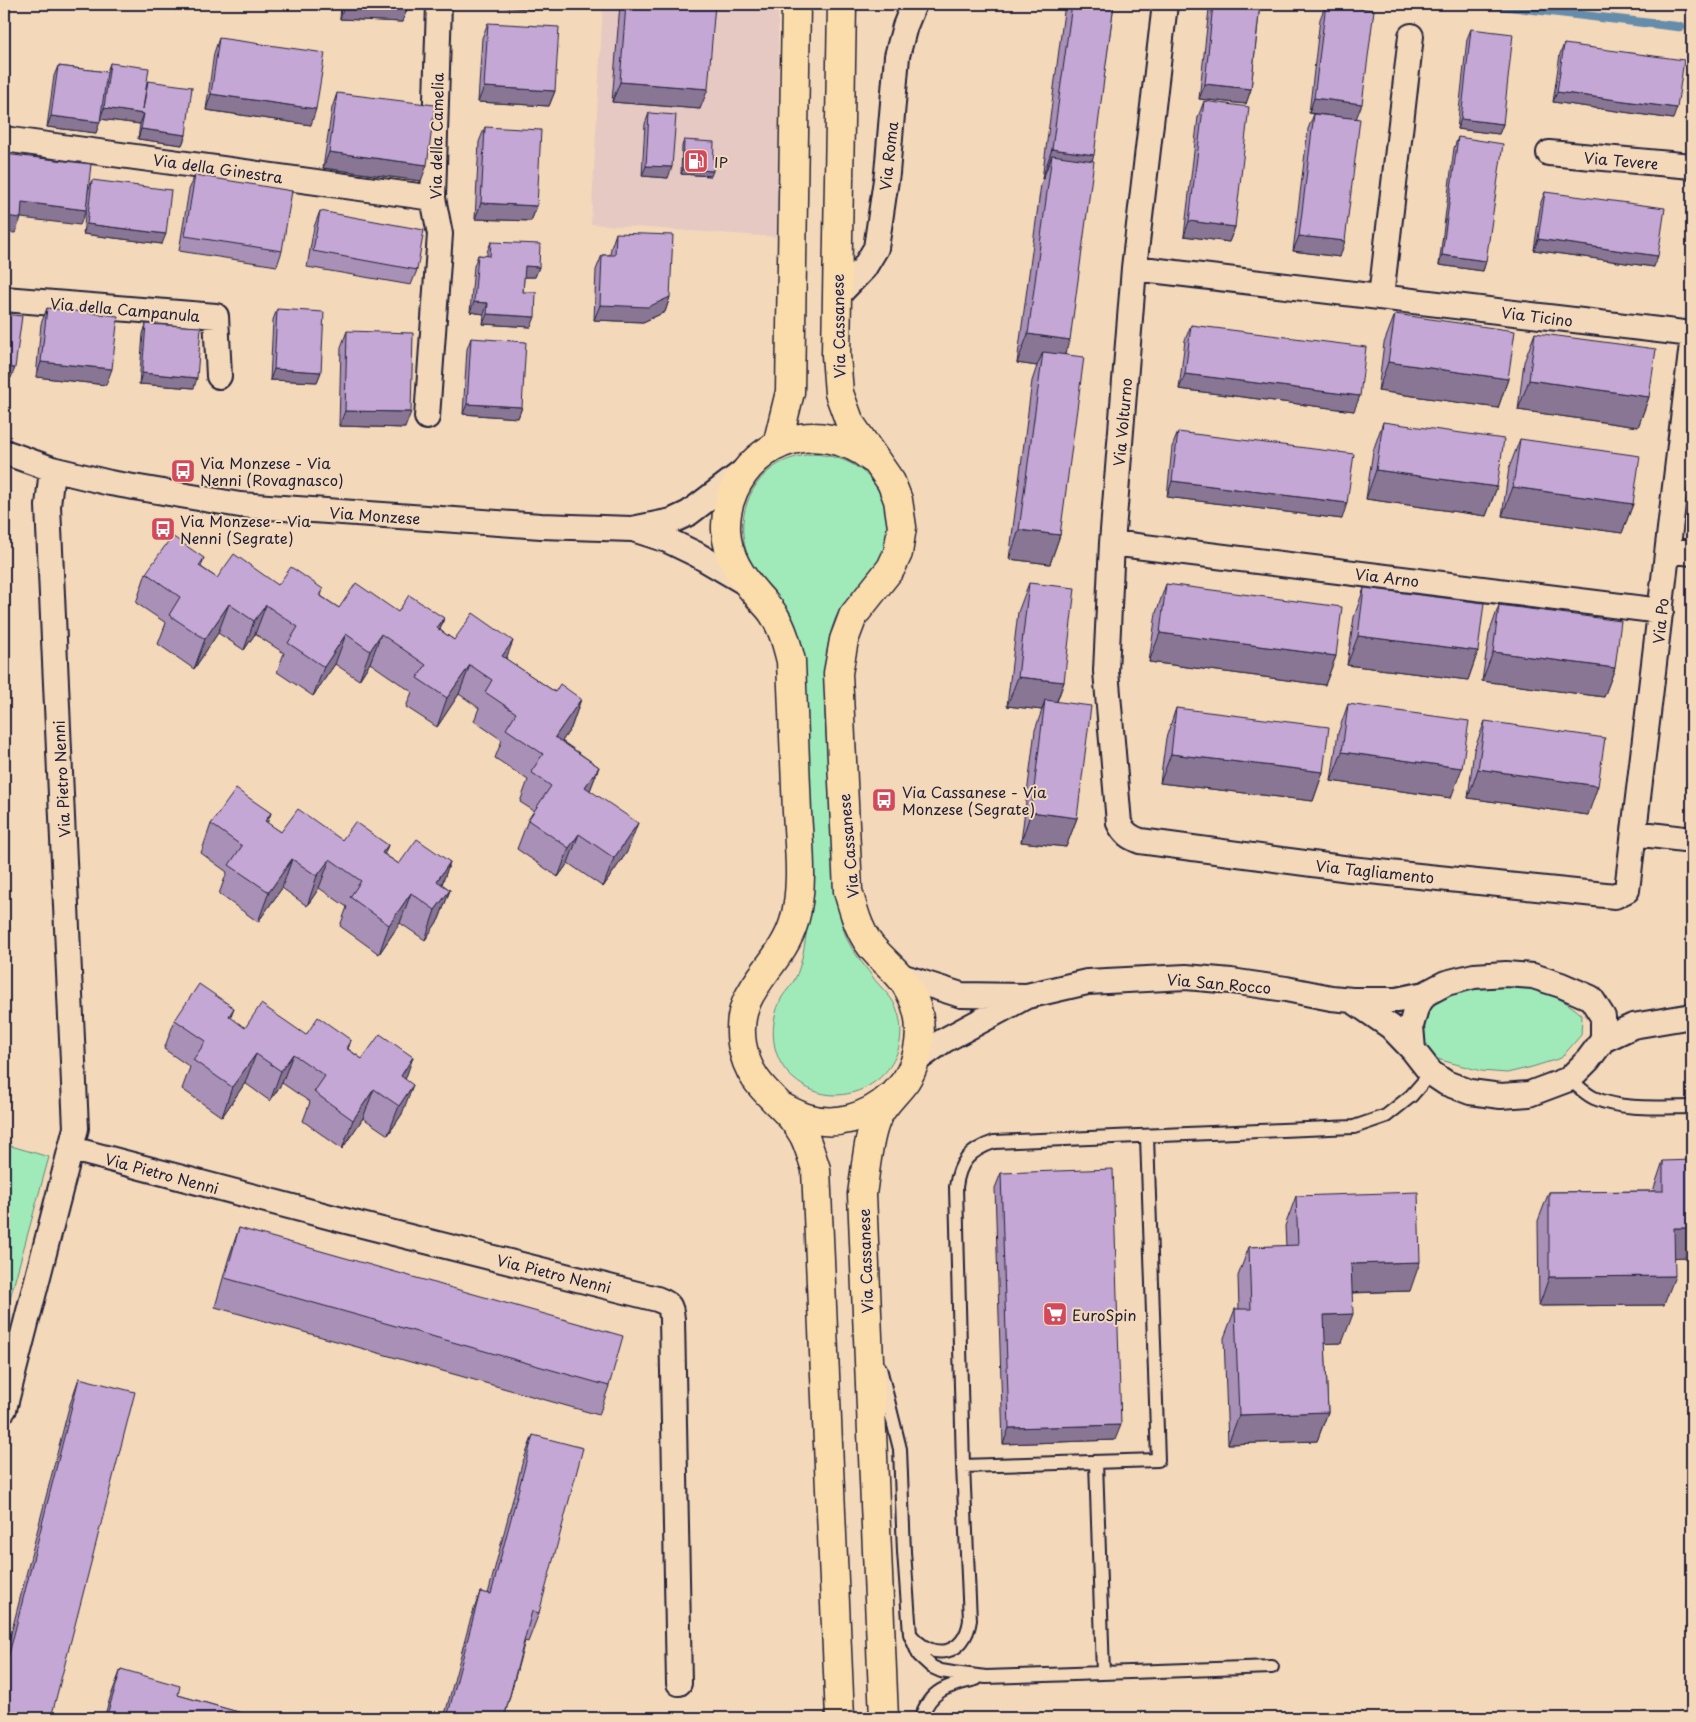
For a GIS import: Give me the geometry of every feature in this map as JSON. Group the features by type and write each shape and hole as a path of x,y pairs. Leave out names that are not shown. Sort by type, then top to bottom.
{"main road":[{"path":"777,445 790,392 796,4"},
{"name":"Via Cassanese","path":"842,4 836,355 839,393 850,423 891,482 898,500 902,527 898,553 891,568 882,582 853,616 844,640 838,673 848,891 857,922 875,952 901,976 910,990 916,1006 920,1033 915,1061 906,1079 876,1119 862,1194 884,1718"},
{"path":"840,1718 816,1169 804,1136 782,1107 765,1093 749,1069 743,1048 741,1027 748,996 782,949 794,922 800,879 791,661 786,639 774,614 749,586 733,562 726,532 726,516 735,485 744,471 763,453 777,445 809,437 840,441 867,454 880,466"},
{"path":"782,1107 808,1118 836,1121 865,1114 881,1106 894,1094"}],"street":[{"name":"Via della Camelia","path":"427,417 440,234 433,198 439,4"},
{"name":"Via Roma","path":"837,296 864,268 876,248 887,173 897,56 905,26 914,4"},
{"name":"Via Volturno","path":"1131,838 1123,831 1120,822 1106,671 1112,543 1134,268 1165,4"},
{"path":"1382,297 1411,36"},
{"name":"Via della Ginestra","path":"4,139 433,198"},
{"name":"Via Tevere","path":"1549,153 1692,166"},
{"name":"Via Ticino","path":"1134,268 1692,334"},
{"name":"Via della Campanula","path":"4,299 216,316 219,376"},
{"name":"Via Po","path":"1621,894 1627,890 1692,344"},
{"name":"Via Monzese","path":"4,452 52,469 110,483 240,505 541,526 632,529"},
{"name":"Via Pietro Nenni","path":"4,1409 76,1128 77,1108 48,506 52,469"},
{"path":"632,529 672,521 689,513 744,471"},
{"path":"632,529 667,540 696,554 749,586"},
{"name":"Via Arno","path":"1112,543 1661,611"},
{"path":"1668,550 1692,553"},
{"path":"1634,833 1692,840"},
{"name":"Via Tagliamento","path":"1131,838 1140,841 1350,869 1615,896 1621,894"},
{"path":"1506,974 1532,976 1561,985 1591,998 1603,1029 1588,1060 1569,1080 1529,1094 1501,1096 1470,1092 1446,1083 1431,1073 1412,1050 1412,1026 1416,1008 1425,994 1446,983 1474,976 1506,974"},
{"name":"Via San Rocco","path":"901,976 961,995 1027,996 1087,982 1186,977 1230,981 1352,1000 1396,1000 1425,994"},
{"name":"Via San Rocco","path":"915,1061 942,1040 1027,996"},
{"name":"Via San Rocco","path":"1352,1000 1391,1027 1412,1050"},
{"path":"1603,1029 1692,1016"},
{"name":"Via Pietro Nenni","path":"72,1149 665,1302 671,1308 672,1319 679,1683"}],"lane":[{"path":"910,1634 922,1647 930,1651 944,1652 958,1645 965,1638 969,1629 956,1188 959,1172 973,1152 994,1142 1354,1127 1386,1116 1411,1096 1431,1073"},
{"path":"1569,1080 1594,1098 1617,1104 1647,1108 1692,1107"},
{"path":"963,1466 1158,1460 1147,1137"},
{"path":"867,1317 900,1449 904,1552 910,1634 919,1655 932,1667 941,1671 986,1677 1272,1667"},
{"path":"1096,1462 1103,1673"},
{"path":"921,1718 931,1699 944,1688 986,1677"}],"shaded area":[{"path":"603,4 778,4 779,237 591,224"}],"green space":[{"path":"812,454 844,460 861,470 878,490 886,514 887,528 883,553 877,565 847,600 833,625 828,643 826,663 825,724 836,898 849,944 896,1007 901,1029 900,1043 888,1069 878,1080 865,1088 851,1093 836,1095 814,1091 794,1079 780,1062 774,1041 773,1030 778,1007 797,973 803,954 808,922 802,778 788,621 784,606 776,593 752,564 746,551 743,537 745,510 756,484 777,465 794,458"},
{"path":"1520,982 1561,999 1582,1015 1581,1035 1561,1058 1507,1073 1481,1071 1437,1059 1420,1043 1425,1004 1460,989"},
{"path":"4,1144 49,1157 4,1320"}],"building":[{"path":"353,4 408,4 408,7"},
{"path":"626,4 715,4 708,89 620,82"},
{"path":"1072,4 1114,4 1094,155 1052,149"},
{"path":"1213,4 1260,4 1251,89 1205,84"},
{"path":"1326,4 1374,10 1362,104 1314,98"},
{"path":"488,23 559,27 555,91 484,87"},
{"path":"1471,29 1513,34 1503,124 1461,119"},
{"path":"219,38 325,53 316,109 211,94"},
{"path":"1564,44 1684,60 1677,108 1557,92"},
{"path":"110,63 149,68 143,109 148,81 192,87 186,135 141,129 144,114 104,108"},
{"path":"58,66 107,72 100,122 51,116"},
{"path":"337,93 435,105 427,165 329,152"},
{"path":"1204,101 1249,107 1235,227 1189,221"},
{"path":"649,113 676,115 672,167 646,166"},
{"path":"1314,114 1360,119 1345,241 1299,236"},
{"path":"485,127 541,130 537,206 481,203"},
{"path":"1458,137 1503,144 1486,261 1442,255"},
{"name":"IP","path":"684,140 714,142 713,171 683,169"},
{"path":"4,154 91,164 86,210 22,202 21,218 4,216"},
{"path":"1052,155 1094,161 1070,340 1028,334"},
{"path":"195,175 292,191 282,251 185,236"},
{"path":"92,180 171,190 166,234 87,224"},
{"path":"1545,192 1665,208 1658,256 1538,239"},
{"path":"320,211 424,230 417,270 313,251"},
{"path":"616,233 673,235 670,297 648,307 600,305 602,255 615,255"},
{"path":"491,242 540,244 539,267 525,266 523,292 536,292 535,317 487,314 488,303 474,302 478,255 490,256"},
{"path":"47,308 118,316 112,369 41,362"},
{"path":"277,309 324,312 321,372 274,369"},
{"path":"4,314 22,316 15,368 4,367"},
{"path":"1395,314 1515,331 1508,379 1388,362"},
{"path":"146,324 201,327 197,378 142,373"},
{"path":"1191,325 1366,347 1360,396 1185,374"},
{"path":"347,331 413,333 411,412 345,411"},
{"path":"1535,333 1656,349 1649,397 1529,380"},
{"path":"471,338 526,342 522,407 467,404"},
{"path":"1043,352 1084,357 1060,535 1019,530"},
{"path":"1383,422 1504,439 1497,487 1376,470"},
{"path":"1178,432 1354,454 1347,503 1172,481"},
{"path":"1520,439 1640,456 1633,504 1513,487"},
{"path":"172,536 204,558 199,566 217,578 234,554 278,585 291,567 323,589 319,595 339,608 356,583 398,612 409,595 444,618 437,628 454,640 473,613 513,641 502,656 555,692 560,684 581,699 555,737 599,767 585,787 638,823 614,858 579,834 569,848 528,820 551,786 531,772 543,754 506,729 516,713 485,692 492,680 470,665 447,698 417,678 426,665 381,634 370,651 346,634 324,667 288,643 298,627 266,605 254,621 229,604 205,639 169,615 180,597 146,573"},
{"path":"1029,583 1075,588 1064,682 1018,677"},
{"path":"1166,584 1342,607 1336,656 1160,633"},
{"path":"1364,588 1484,603 1478,651 1358,636"},
{"path":"1499,605 1621,621 1615,668 1493,652"},
{"path":"1045,700 1091,706 1077,818 1031,812"},
{"path":"1348,704 1469,721 1462,768 1342,752"},
{"path":"1176,708 1329,727 1323,772 1171,754"},
{"path":"1485,721 1605,738 1598,786 1478,769"},
{"path":"236,789 271,813 265,821 281,832 298,809 342,840 355,822 388,845 382,853 399,864 417,839 450,862 437,881 450,890 435,910 411,893 389,925 350,897 361,881 330,859 317,876 292,859 269,892 229,865 242,846 211,824"},
{"path":"199,984 234,1008 229,1016 245,1028 261,1004 306,1035 318,1017 351,1040 346,1048 362,1059 380,1034 413,1057 401,1076 413,1085 399,1106 374,1089 353,1120 314,1092 325,1076 293,1054 281,1071 256,1054 232,1087 193,1060 206,1041 175,1020"},
{"path":"1692,1160 1692,1228 1674,1228 1675,1276 1549,1277 1549,1192 1663,1191 1663,1161"},
{"name":"EuroSpin","path":"1113,1169 1121,1425 1009,1428 1001,1173"},
{"path":"1418,1192 1420,1262 1351,1264 1353,1314 1324,1315 1328,1412 1239,1415 1235,1309 1251,1309 1249,1247 1298,1245 1296,1196"},
{"path":"239,1228 623,1336 609,1386 225,1278"},
{"path":"79,1378 135,1392 51,1718 38,1718 4,1710 4,1674"},
{"path":"533,1435 583,1448 539,1613 532,1611 504,1718 447,1718 480,1592 491,1594"},
{"path":"121,1669 180,1686 178,1695 259,1718 106,1718"}],"waterway":[{"path":"1487,4 1681,27"}],"place":[{"name":"IP","path":"696,161"},
{"name":"Via Monzese - Via Nenni (Rovagnasco)","path":"183,471"},
{"name":"Via Monzese - Via Nenni (Segrate)","path":"163,529"},
{"name":"Via Cassanese - Via Monzese (Segrate)","path":"884,800"},
{"name":"EuroSpin","path":"1055,1314"}]}
